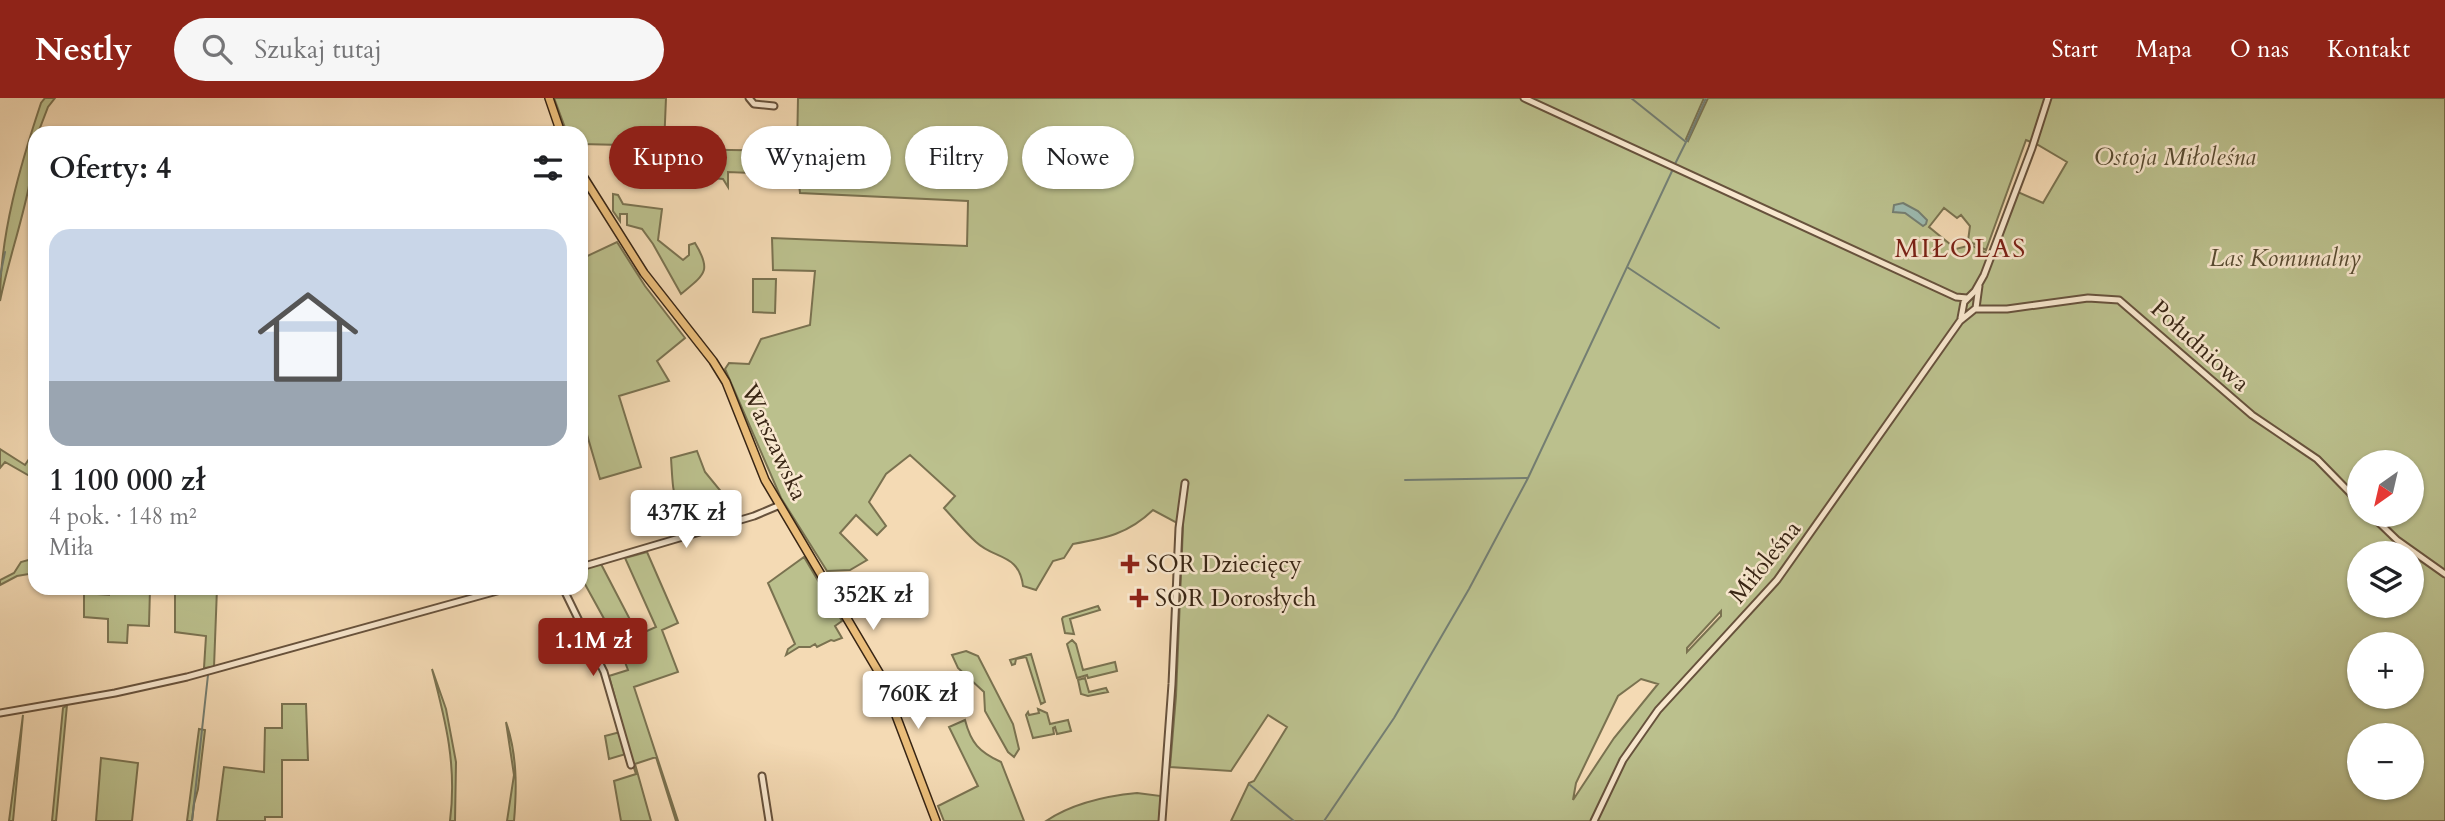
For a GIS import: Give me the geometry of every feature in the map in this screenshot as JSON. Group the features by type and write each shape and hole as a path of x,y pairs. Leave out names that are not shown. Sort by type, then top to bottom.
{"main road":[{"path":"549,98 559,126"},
{"name":"Warszawska","path":"588,184 650,281 719,369 735,402 758,466 881,676 936,821"}],"street":[{"path":"749,98 754,104 774,106"},
{"path":"1524,98 1956,297 1989,308"},
{"path":"1960,321 1973,310 1977,302 1979,286 2032,148 2048,98"},
{"path":"1960,321 1966,301 1979,286"},
{"name":"Południowa","path":"1973,310 2007,309 2088,298 2119,300 2252,415 2317,459 2347,490"},
{"path":"1966,301 1973,310"},
{"name":"Miłoleśna","path":"1594,821 1623,760 1658,710 1777,580 1960,321"},
{"path":"1161,821 1172,684 1179,528 1185,483"},
{"path":"588,565 754,516 780,505"},
{"path":"2384,527 2397,540 2445,574"},
{"path":"0,713 115,693 187,677 483,595"},
{"path":"567,595 604,672 631,765"},
{"path":"762,776 769,821"}],"green space":[{"path":"45,98 55,98 48,107 41,126 33,126"},
{"path":"554,98 666,98 665,126 609,126 609,145 588,144 588,126 564,126"},
{"path":"798,98 1704,98 1686,139 1688,141 1708,98 2445,98 2445,821 1231,821 1249,783 1254,781 1287,727 1268,715 1231,771 1170,767 1176,696 1183,526 1153,510 1135,525 1116,534 1073,544 1064,558 1053,561 1036,590 1023,586 1021,575 1011,562 983,548 964,530 944,508 955,496 910,455 886,474 869,502 886,526 877,535 856,515 840,533 867,560 850,570 827,571 781,498 725,369 729,363 749,364 761,339 810,325 815,271 773,270 772,238 967,246 968,201 800,193 800,189 891,189 891,126 797,126","holes":["2026,140 2067,162 2043,203 2018,192 1992,256 1971,245 1956,249 1929,227 1944,208 1957,218 1961,215 1970,226 1968,241 1986,250","1721,611 1721,616 1687,652 1687,648","1641,679 1658,684 1614,738 1573,800 1576,783 1618,696"]},
{"path":"28,144 28,191 0,301 3,251"},
{"path":"727,150 741,150 741,173 728,172 728,187 727,185"},
{"path":"613,194 618,195 623,204 662,209 658,240 683,260 689,255 689,245 695,243 704,266 696,282 681,294 642,229 627,225 627,214 620,214 620,221 613,211"},
{"path":"617,242 645,286 685,338 657,361 669,381 619,396 641,467 600,479 588,438 588,256"},
{"path":"753,279 776,279 775,313 753,312"},
{"path":"0,449 25,465 28,460 28,475 5,462 0,468"},
{"path":"697,451 705,472 741,516 708,526 677,500 671,458"},
{"path":"647,552 678,623 662,630 678,672 634,687 678,821 656,757 635,764 651,821 621,821 614,781 636,774 629,753 609,759 605,736 624,731 609,676 628,670 618,644 588,590 588,567 601,564 638,635 656,627 625,558"},
{"path":"804,557 842,621 835,626 842,638 817,647 815,644 799,647 786,655 788,649 795,644 768,583"},
{"path":"28,560 28,574 17,576 0,585 0,580 14,573 21,562"},
{"path":"84,595 150,595 149,626 128,625 127,643 108,642 108,619 84,617"},
{"path":"175,595 217,595 214,667 204,668 206,636 175,632"},
{"path":"1098,606 1100,610 1070,619 1074,634 1065,633 1063,617"},
{"path":"1072,640 1076,644 1083,670 1115,662 1117,671 1077,678 1067,644"},
{"path":"966,651 978,656 1013,724 1019,749 1014,757 1008,752 985,711 984,692 958,668 952,655"},
{"path":"1031,654 1045,702 1041,704 1026,657 1016,659 1012,665 1010,660"},
{"path":"432,669 446,709 456,762 455,821 450,821 452,781 449,744"},
{"path":"1085,678 1089,692 1106,688 1108,692 1088,696 1081,694 1078,680"},
{"path":"282,704 306,704 308,760 282,760 282,817 265,817 265,821 217,821 224,767 264,772 265,728 282,728"},
{"path":"67,705 56,821 52,821 63,708"},
{"path":"1038,709 1047,713 1050,724 1068,720 1071,731 1057,734 1055,727 1054,734 1033,738 1026,715 1028,712 1029,715 1039,713"},
{"path":"23,715 13,821 9,821"},
{"path":"965,720 977,746 1001,762 1024,821 944,821 938,806 978,786 949,727"},
{"path":"506,722 515,771 514,821 507,821 514,775"},
{"path":"199,729 205,730 198,789 192,821 187,821"},
{"path":"101,758 138,763 132,821 96,821"},
{"path":"1137,793 1161,796 1159,821 1046,821 1067,809 1090,801"}],"water":[{"path":"1903,203 1918,211 1927,220 1926,224 1923,226 1905,213 1893,212 1894,205"}],"waterway":[{"path":"1631,98 1686,142 1675,164"},
{"path":"1687,141 1706,98"},
{"path":"1324,821 1394,718 1469,589 1528,478 1673,169"},
{"path":"0,277 5,252"},
{"path":"1627,267 1719,328"},
{"path":"1405,480 1527,478"},
{"path":"192,821 208,675"},
{"path":"1250,785 1294,821"}],"place":[{"name":"SOR Dziecięcy","path":"1130,564"},
{"name":"SOR Dorosłych","path":"1139,598"}],"district":[{"name":"MIŁOLAS","path":"1961,248"}],"park label":[{"name":"Ostoja Miłoleśna","path":"2175,157"},
{"name":"Las Komunalny","path":"2285,258"}]}
